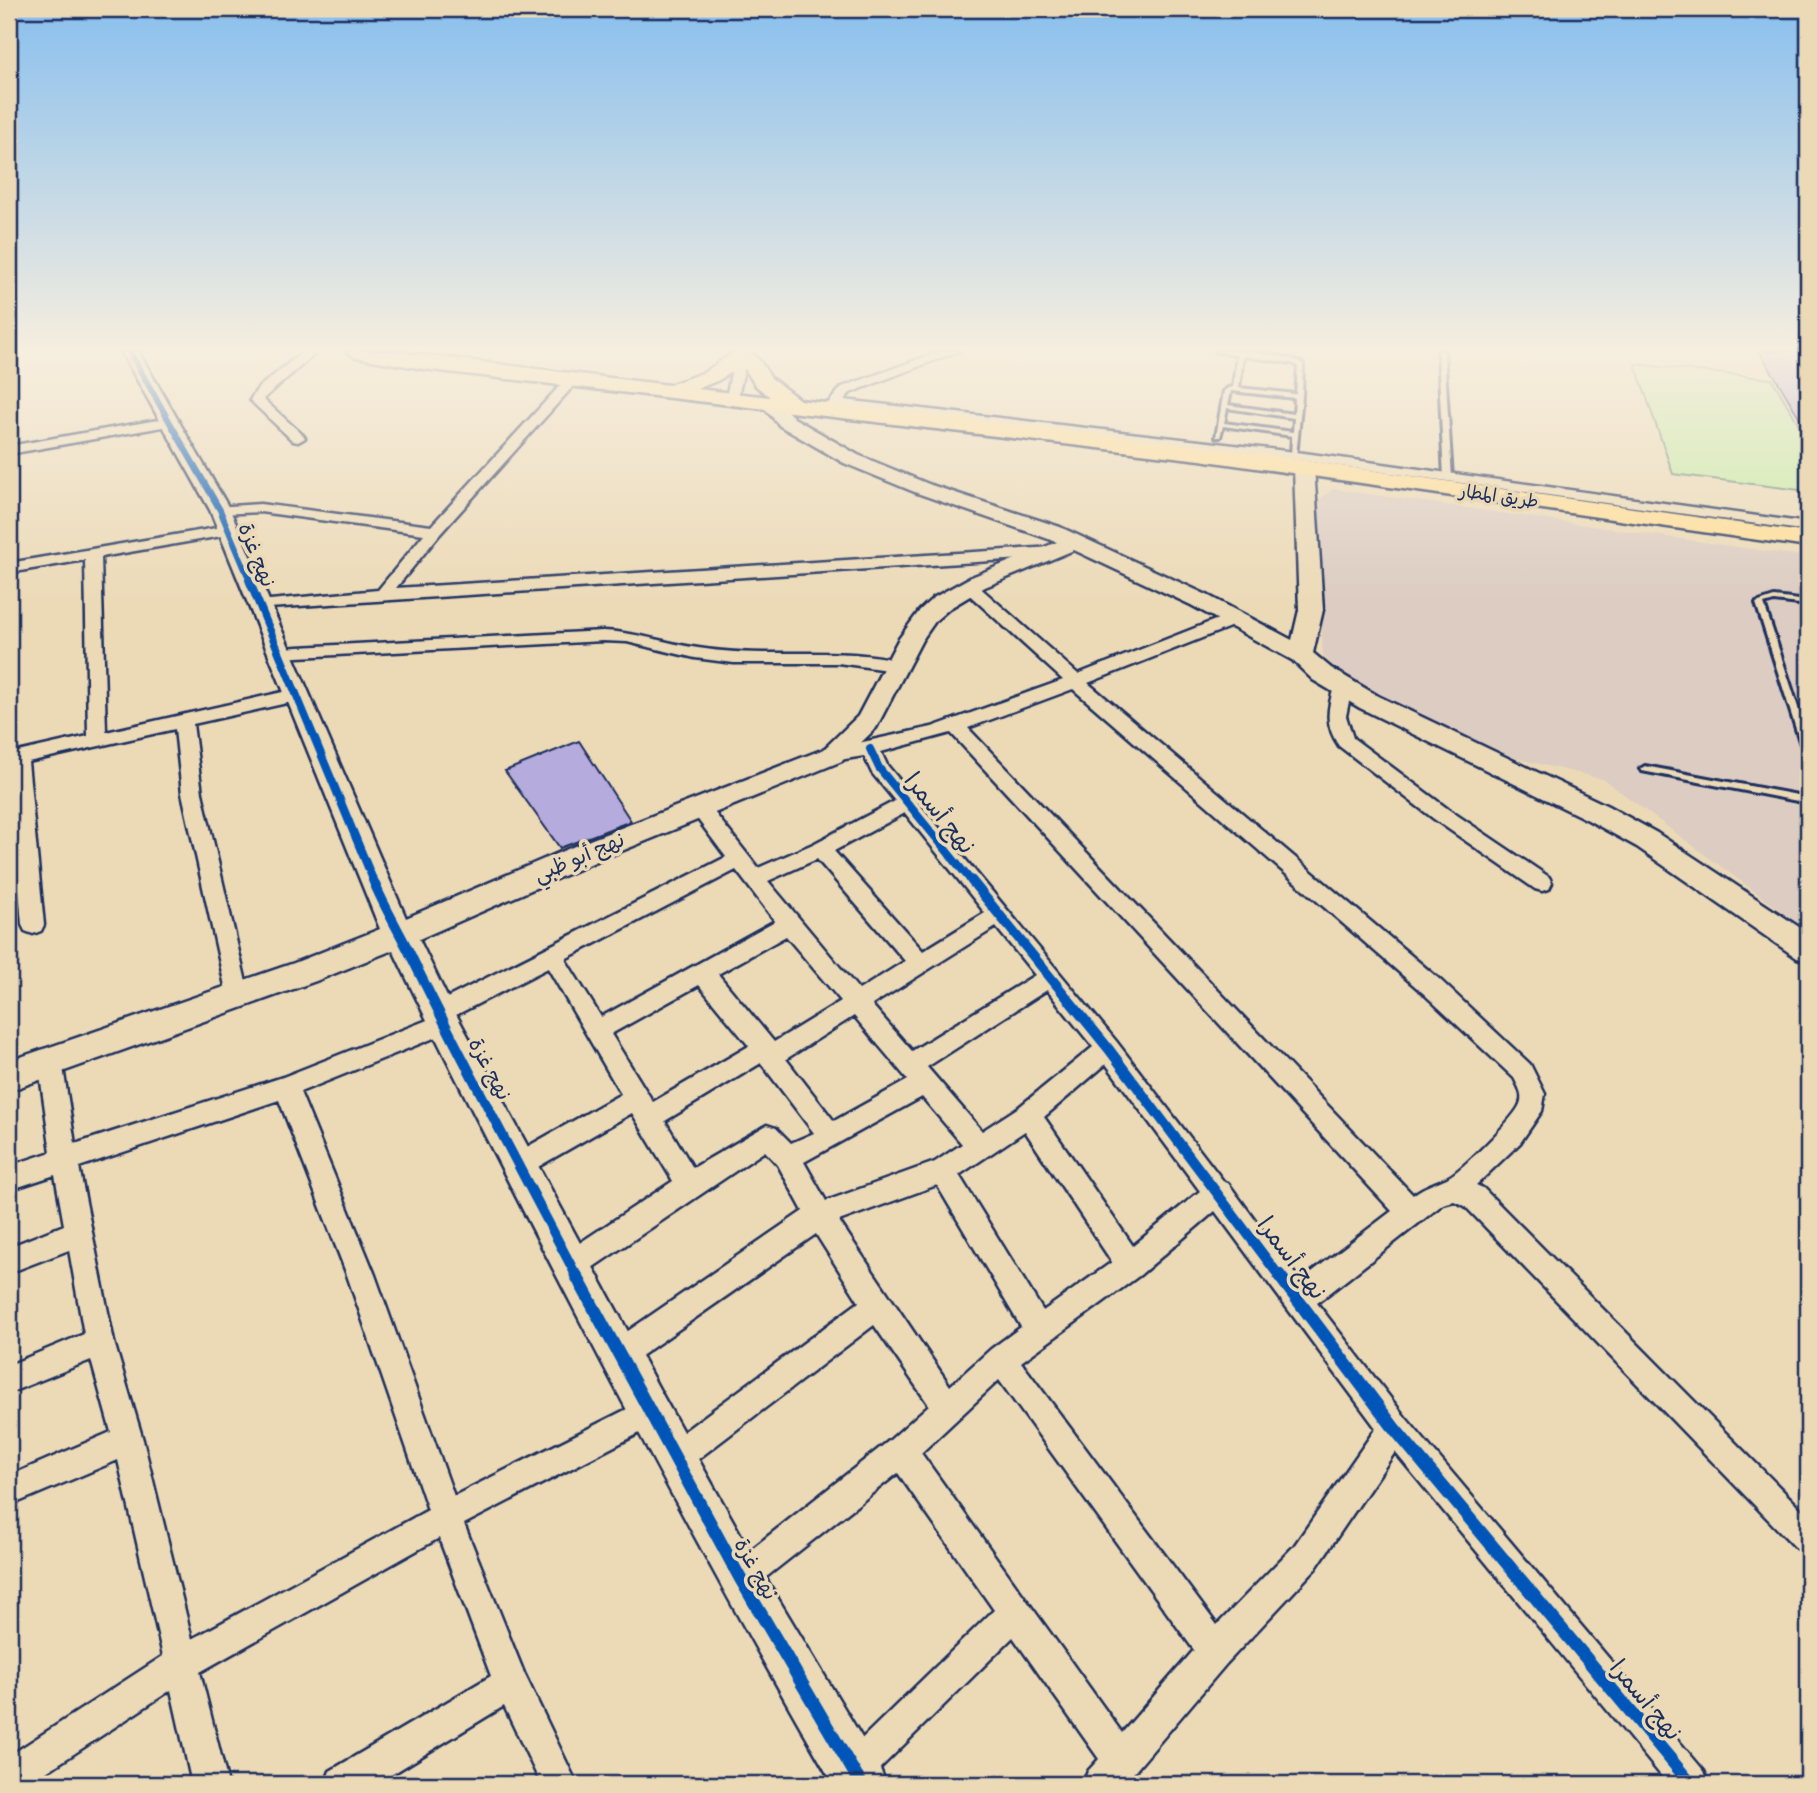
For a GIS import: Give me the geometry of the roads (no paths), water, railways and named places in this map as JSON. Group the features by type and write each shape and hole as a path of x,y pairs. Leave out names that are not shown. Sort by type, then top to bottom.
{"main road":[{"name":"طريق المطار","path":"1081,435 1301,460 1808,540"}],"street":[{"path":"9,450 97,435"},
{"name":"نهج غزة","path":"176,435 224,520 389,918 401,934 649,1413 740,1578 857,1778"},
{"path":"294,435 298,438"},
{"path":"383,594 435,531 522,435"},
{"path":"812,435 851,459 924,489 1010,516 1064,547 1153,577 1234,618 1301,655 1322,674 1343,687 1429,733 1598,813 1638,835 1693,869 1808,949"},
{"path":"1301,655 1311,610 1301,460 1808,527"},
{"path":"9,568 93,554 260,508 435,531"},
{"path":"259,606 383,594 1064,547"},
{"name":"نهج أبو ظبي","path":"9,1076 401,934 587,853 833,755 853,739 868,721 895,666 929,615 951,596 1064,547"},
{"path":"93,554 97,740"},
{"path":"970,587 1074,680 1431,986 1522,1071 1530,1085 1534,1101 1526,1119 1455,1188 1436,1193 1299,1298"},
{"path":"833,755 870,749 955,726 1234,618"},
{"path":"279,653 603,635 627,637 695,653 734,658 838,658 895,666"},
{"path":"1343,687 1336,723 1338,733 1346,742 1441,814 1542,883"},
{"path":"33,925 14,759 296,695"},
{"path":"183,721 192,793 238,995"},
{"path":"955,726 1412,1212"},
{"name":"نهج أسمرا","path":"870,749 879,768 1048,978 1108,1048 1299,1298 1394,1428 1692,1784"},
{"path":"754,879 820,849 907,803"},
{"path":"700,808 789,924 980,1147"},
{"path":"820,849 921,964"},
{"path":"9,1178 286,1087 443,1018 552,956 739,860"},
{"path":"520,1164 767,1053 857,1003 998,915"},
{"path":"596,1031 789,924"},
{"path":"552,956 689,1185"},
{"path":"703,974 718,988 831,1136"},
{"path":"787,1157 831,1136 1048,978"},
{"path":"619,1354 818,1216 943,1171 1027,1115 1108,1048"},
{"path":"50,1061 65,1161 100,1342 128,1440 210,1784"},
{"path":"286,1087 361,1275 446,1517 511,1683 559,1784"},
{"path":"1027,1115 1130,1265"},
{"path":"573,1264 767,1136 787,1157 818,1216 876,1306 948,1407"},
{"path":"943,1171 1038,1329"},
{"path":"1455,1188 1474,1197 1494,1214 1682,1412 1808,1538"},
{"path":"740,1578 901,1451 1000,1359 1130,1265 1219,1192"},
{"path":"9,1260 80,1232"},
{"path":"674,1458 876,1306"},
{"path":"9,1379 100,1342"},
{"path":"1000,1359 1215,1651"},
{"path":"9,1776 181,1664 446,1517 649,1413"},
{"path":"901,1451 1015,1612 1111,1773 1215,1651 1305,1557 1394,1428"},
{"path":"9,1491 128,1440"},
{"path":"857,1778 1015,1612"},
{"path":"343,1784 511,1683"}],"lane":[{"path":"1296,435 1301,460"},
{"path":"1446,435 1448,478"},
{"path":"1808,604 1774,599 1760,603 1808,751"},
{"path":"1645,769 1808,800"}]}
